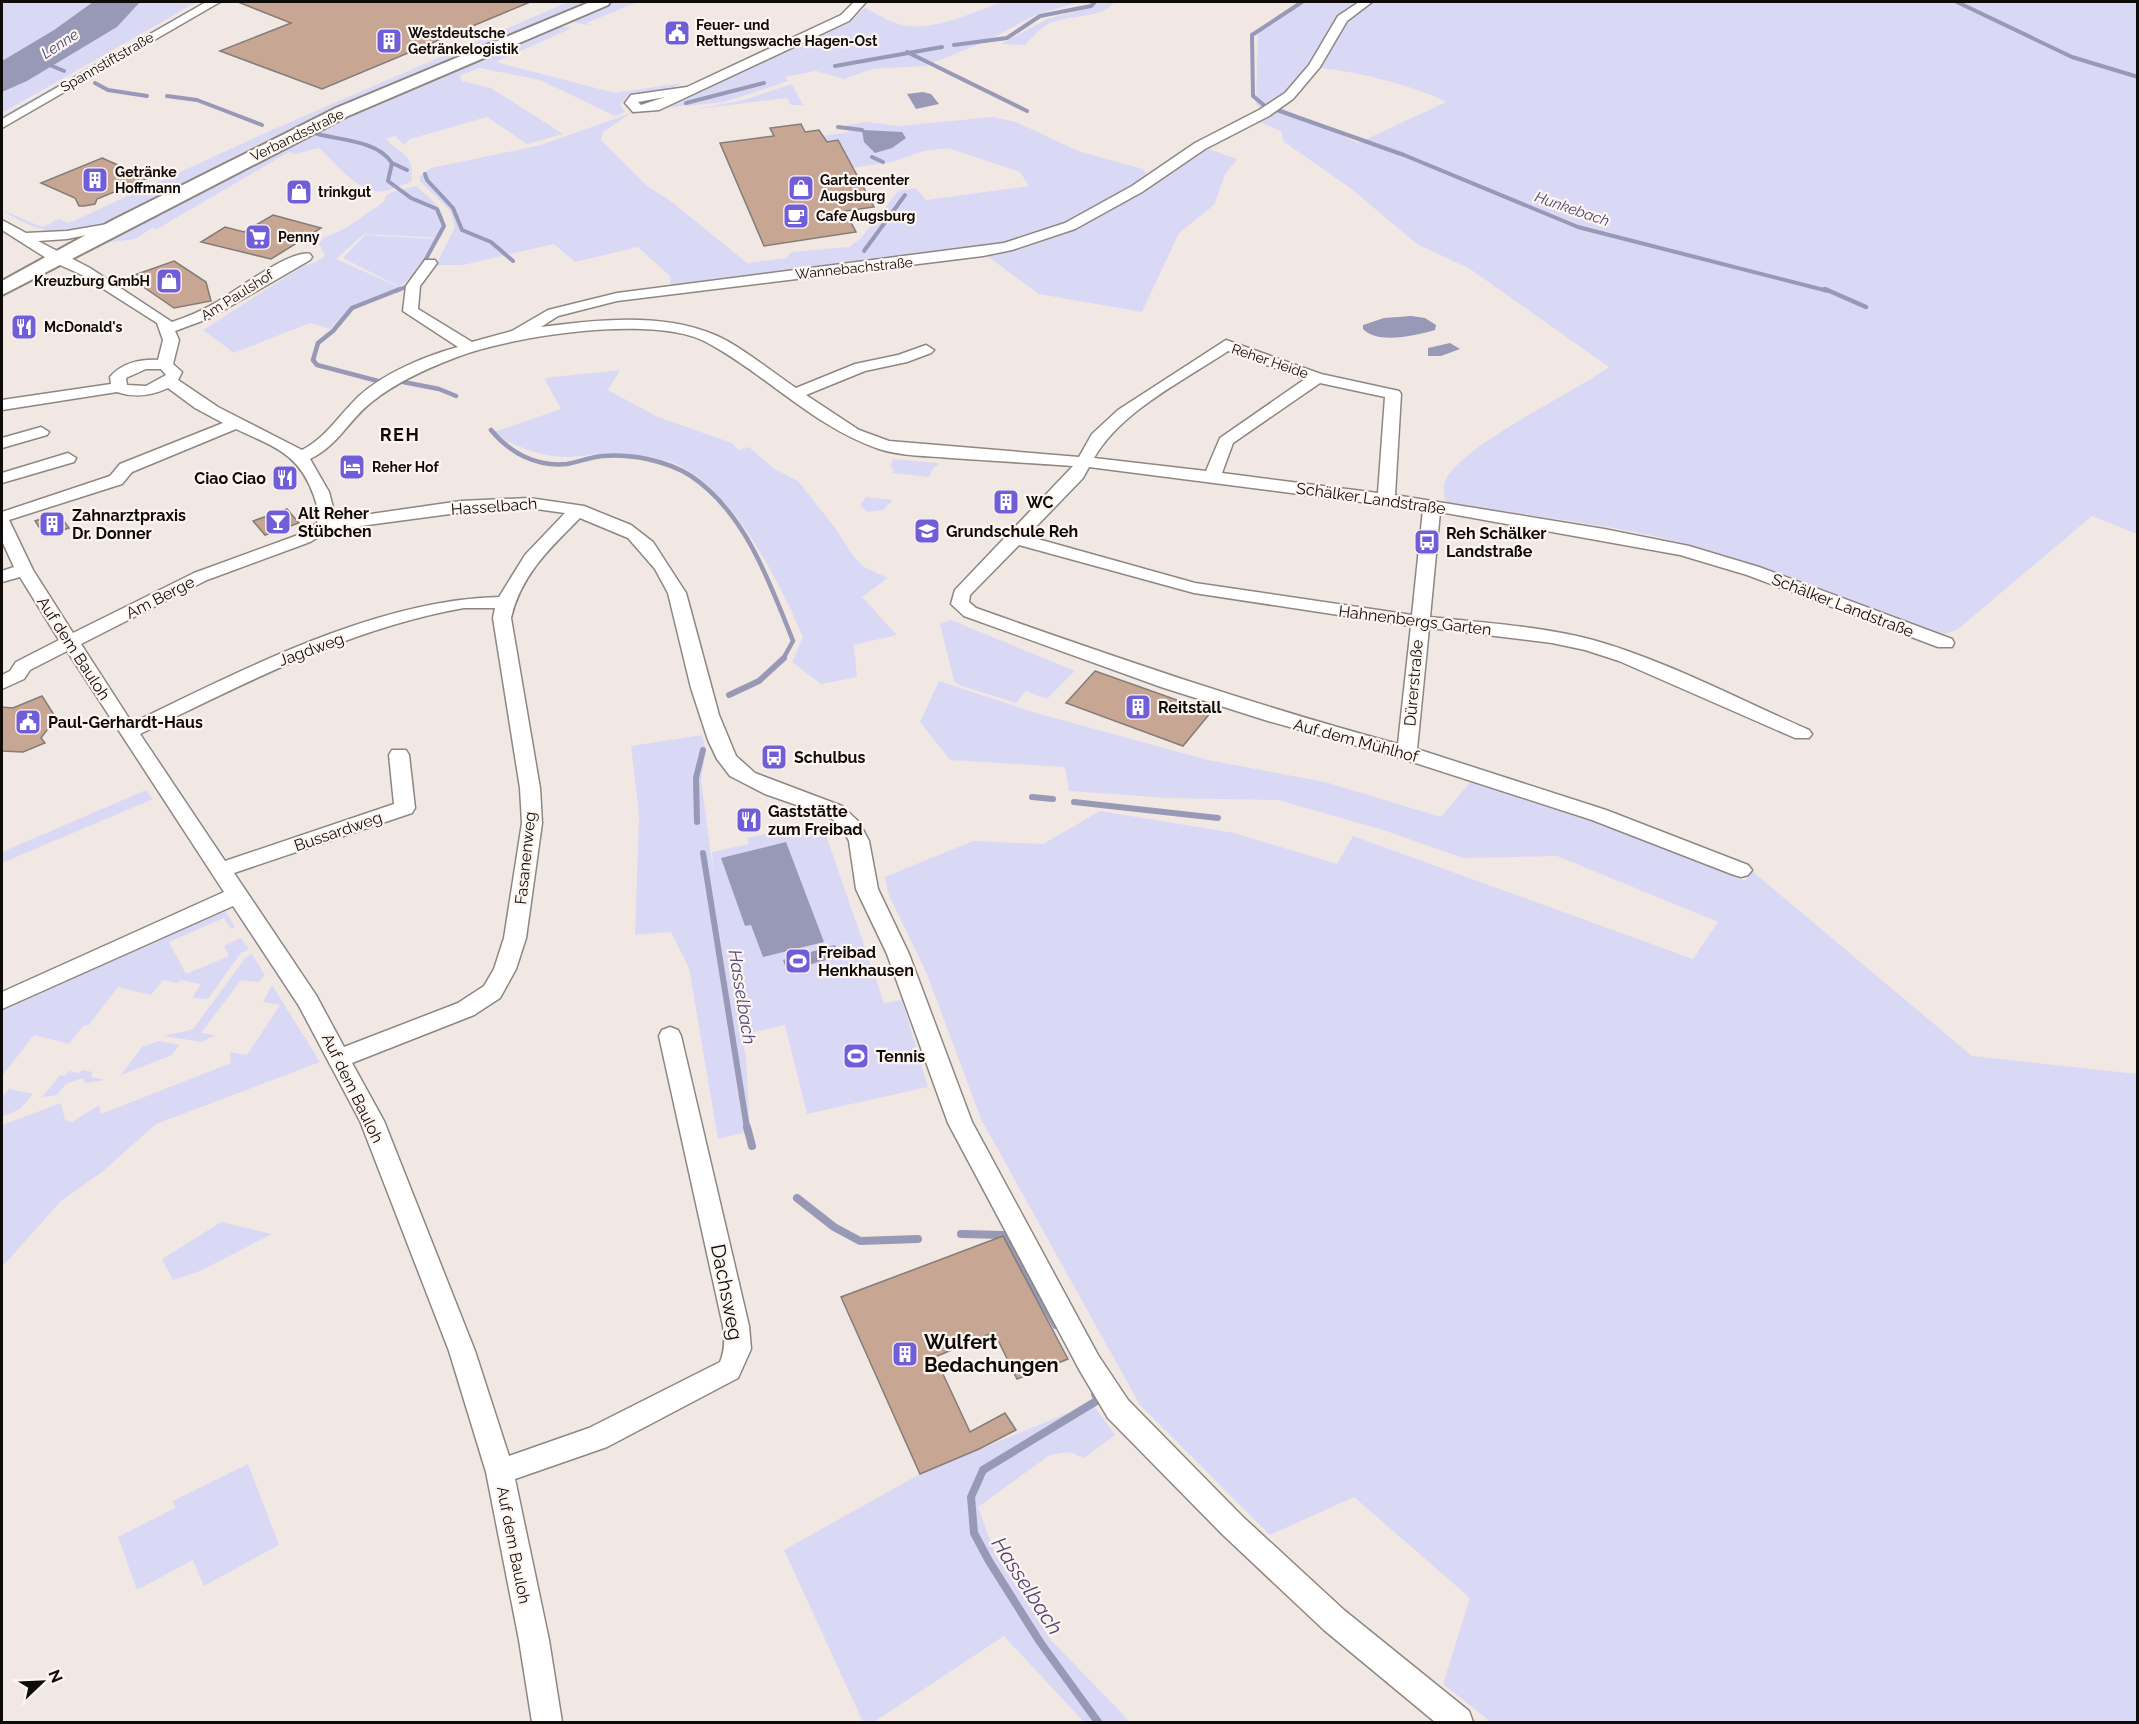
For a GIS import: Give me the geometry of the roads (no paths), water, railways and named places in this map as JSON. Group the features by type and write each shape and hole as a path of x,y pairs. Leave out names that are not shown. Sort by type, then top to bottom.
{"main road":[{"name":"Verbandsstraße","path":"2,289 120,224 342,112 602,2"}],"street":[{"name":"Spannstiftstraße","path":"2,124 213,2"},
{"path":"694,90 845,18 860,2"},
{"name":"Wannebachstraße","path":"301,458 321,447 366,398 392,381 432,361 469,347 517,334 553,313 617,297 983,252 1007,247 1070,226 1137,189 1176,160 1264,113 1289,96 1314,68 1342,19 1366,2"},
{"path":"2,224 56,258 85,271 149,309 164,321 171,340 165,365"},
{"path":"23,237 67,235 120,224"},
{"name":"Am Paulshof","path":"168,329 208,315 289,264 305,257"},
{"path":"430,263 413,286 410,311 469,347"},
{"name":"Schälker Landstraße","path":"517,334 578,326 638,325 691,332 710,338 854,433 886,446 936,452 1085,462 1386,499 1683,550 1754,571 1945,643"},
{"path":"144,364 168,329"},
{"name":"Reher Heide","path":"1085,462 1098,437 1124,413 1227,345 1317,378 1393,394 1386,499"},
{"path":"794,394 861,367 902,359 926,350"},
{"path":"2,405 118,382 133,392 152,389 169,381 174,372 165,365 144,364 124,372 118,382"},
{"path":"1212,477 1226,441 1317,378"},
{"path":"169,381 201,405"},
{"path":"152,389 201,405 279,443 301,458 312,473 326,507 328,518 325,525"},
{"path":"2,517 116,480 126,468 237,423"},
{"path":"2,443 41,432"},
{"path":"2,478 68,458"},
{"path":"1018,539 1077,474 1085,462"},
{"name":"Hasselbach","path":"325,525 365,522 481,504 537,502 578,510 634,534 668,575 682,610 708,710 731,765 762,784 835,811 849,822 859,841 867,889 898,954 960,1123 1089,1363 1118,1409 1233,1526 1326,1612 1458,1722"},
{"name":"Dürerstraße","path":"1407,753 1432,506"},
{"name":"Fasanenweg","path":"340,1058 466,1009 492,992 505,969 515,938 532,823 530,788 502,618 504,602 524,565 578,510"},
{"name":"Auf dem Bauloh","path":"2,523 24,570 308,1000 340,1058 383,1148 462,1351 500,1472 534,1640 547,1722"},
{"name":"Am Berge","path":"2,683 16,675 23,666 181,585 250,556 315,533 325,525"},
{"name":"Auf dem Mühlhof","path":"1018,539 961,594 960,604 970,612 1221,700 1407,753 1599,815 1741,870"},
{"name":"Hahnenbergs Garten","path":"1018,539 1194,588 1419,621 1552,637 1589,645 1626,657 1802,734"},
{"path":"2,577 24,570"},
{"name":"Jagdweg","path":"129,732 276,661 360,631 429,609 464,603 504,602"},
{"name":"Bussardweg","path":"221,870 405,808 399,755"},
{"path":"2,1001 237,895"},
{"name":"Dachsweg","path":"500,1472 597,1438 729,1370 738,1354 736,1326 670,1036"}],"water":[{"name":"Lenne","path":"93,2 140,2 117,27 27,81 2,92 2,61 54,30"},
{"path":"923,92 931,94 939,104 916,109 907,94"},
{"path":"862,130 902,132 906,138 892,148 875,153 864,142"},
{"path":"1411,316 1425,318 1436,325 1435,330 1388,338 1378,337 1363,329 1363,325 1384,318"},
{"path":"1450,343 1460,349 1441,356 1428,356 1428,348"},
{"path":"786,842 824,942 763,957 751,925 745,926 721,858"},
{"path":"835,945 840,956 787,971 783,960"}],"waterway":[{"path":"954,45 1007,38 1040,16 1091,6 1095,2"},
{"name":"Hunkebach","path":"1265,106 1253,96 1252,35 1302,2"},
{"path":"1957,2 2072,57 2138,77"},
{"path":"909,53 942,47"},
{"path":"835,66 909,53"},
{"path":"909,53 1027,111"},
{"name":"Hasselbach","path":"45,63 64,71"},
{"name":"Hasselbach","path":"95,83 108,90 147,96"},
{"path":"686,103 764,83"},
{"name":"Hasselbach","path":"167,96 197,100 262,125"},
{"name":"Hunkebach","path":"1277,110 1404,155 1578,227 1828,291"},
{"path":"838,127 862,130"},
{"name":"Hasselbach","path":"317,134 358,142 378,150 392,163"},
{"path":"872,157 883,162"},
{"path":"392,163 407,170"},
{"name":"Hasselbach","path":"392,163 388,181 411,198 437,209 444,226 422,266"},
{"path":"425,174 427,180 453,208 462,230 491,242 513,261"},
{"path":"864,251 905,195"},
{"name":"Hasselbach","path":"396,291 408,286 410,282"},
{"name":"Hasselbach","path":"378,381 317,365 313,360 318,343 333,331 352,308 400,289"},
{"name":"Hunkebach","path":"1825,289 1866,307"},
{"name":"Hasselbach","path":"403,382 439,389 456,396"},
{"name":"Hasselbach","path":"491,430 515,452 534,461 567,464 598,457 625,456 660,462 691,476 710,491 726,509 754,550 793,641 783,659"},
{"name":"Hasselbach","path":"729,695 759,681 783,659"},
{"name":"Hasselbach","path":"697,822 696,778 703,750"},
{"path":"1032,797 1053,799"},
{"path":"1074,802 1218,818"},
{"name":"Hasselbach","path":"703,853 747,1128"},
{"name":"Hasselbach","path":"747,1127 752,1146"},
{"name":"Hasselbach","path":"797,1198 834,1227 860,1241 918,1239"},
{"name":"Hasselbach","path":"961,1234 1004,1235 1056,1325"},
{"name":"Hasselbach","path":"1095,1394 1098,1400 983,1470 971,1497 974,1533 989,1561 1040,1642 1098,1722"}],"place":[{"name":"Feuer- und Rettungswache Hagen-Ost","path":"677,33"},
{"name":"Westdeutsche Getränkelogistik","path":"389,41"},
{"name":"Getränke Hoffmann","path":"95,180"},
{"name":"Gartencenter Augsburg","path":"801,188"},
{"name":"trinkgut","path":"299,192"},
{"name":"Cafe Augsburg","path":"796,216"},
{"name":"Penny","path":"258,237"},
{"name":"Kreuzburg GmbH","path":"169,281"},
{"name":"McDonald's","path":"24,327"},
{"name":"Reher Hof","path":"352,467"},
{"name":"Ciao Ciao","path":"285,478"},
{"name":"WC","path":"1006,502"},
{"name":"Alt Reher Stübchen","path":"278,522"},
{"name":"Zahnarztpraxis Dr. Donner","path":"52,524"},
{"name":"Grundschule Reh","path":"927,531"},
{"name":"Reh Schälker Landstraße","path":"1427,542"},
{"name":"Reitstall","path":"1138,707"},
{"name":"Paul-Gerhardt-Haus","path":"28,722"},
{"name":"Schulbus","path":"774,757"},
{"name":"Gaststätte zum Freibad","path":"749,820"},
{"name":"Freibad Henkhausen","path":"798,961"},
{"name":"Tennis","path":"856,1056"},
{"name":"Wulfert Bedachungen","path":"905,1354"}],"district":[{"name":"REH","path":"400,435"}]}
